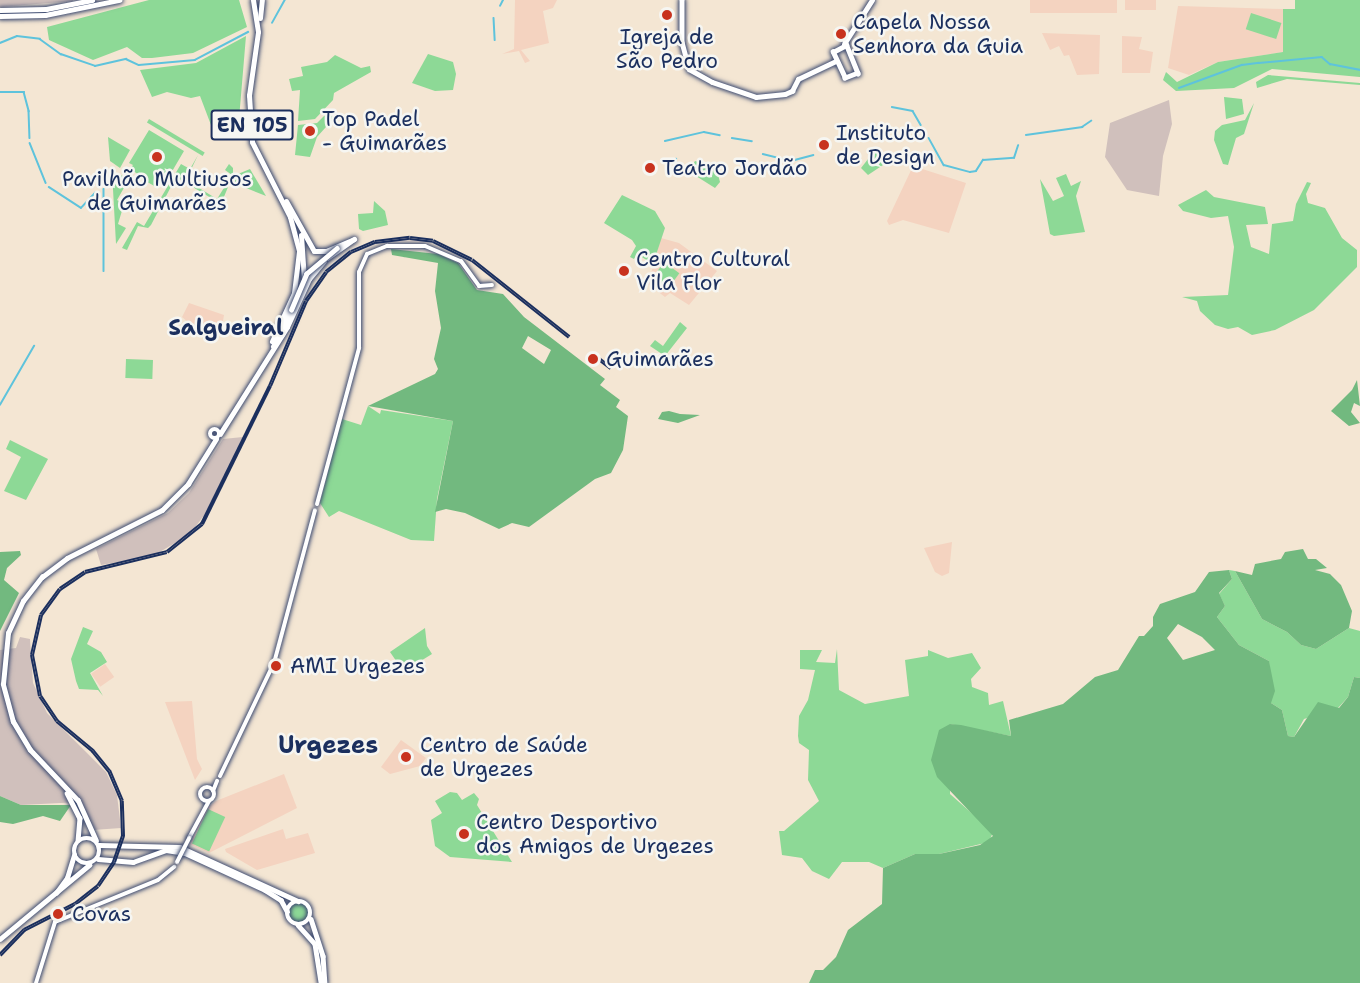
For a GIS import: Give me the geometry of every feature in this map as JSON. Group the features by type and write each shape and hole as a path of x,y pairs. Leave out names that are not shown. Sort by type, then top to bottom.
{"highway":[{"path":"0,10 46,9 92,0"},
{"path":"0,16 45,15 119,0"},
{"name":"EN 105","path":"253,0 260,16 252,96 255,141 262,161 296,224 305,254 304,280 293,311 273,344"},
{"path":"260,16 263,0"},
{"path":"296,224 309,246 317,252 354,239"}],"main road":[{"path":"682,0 682,34 689,69 712,82 760,97 792,91 798,79 836,61"},
{"path":"844,44 858,73 844,78 833,52 844,44 872,0"},
{"path":"296,224 302,266 311,272 354,239"},
{"path":"273,344 306,274 337,248 354,239"},
{"path":"317,504 359,348 359,272 367,254 387,246 425,246 461,261 479,286 492,285"},
{"path":"273,344 291,321 309,279 324,261"},
{"name":"EN 105","path":"0,939 99,859 97,843 81,806 22,739 6,704 3,658 16,614 31,589 60,563 150,518 171,503 196,474 214,438 273,344"},
{"name":"EN 105","path":"214,438 211,431 219,432"},
{"path":"36,983 54,925 158,880 176,864 202,810 209,801 211,789 274,663 315,510"},
{"name":"EN 105","path":"45,904 67,878 78,842 78,812 56,778"},
{"path":"202,810 203,800 200,792 211,789"},
{"path":"203,800 209,801"},
{"path":"78,842 84,838 97,843 180,847 307,904 323,956 325,983"},
{"path":"99,859 133,862 166,850 185,853 270,893 287,911 289,920 298,925 315,944 321,983"},
{"path":"74,853 77,860 89,865"},
{"path":"287,911 298,901"},
{"path":"298,925 306,923 311,914"}],"shaded area":[{"path":"0,0 73,0 73,1 0,7"},
{"path":"515,0 557,0 553,8 543,11 549,43 521,50 530,61 525,63 519,51 502,54 514,49"},
{"path":"1030,0 1117,0 1117,13 1030,13"},
{"path":"1125,0 1156,0 1156,10 1125,10"},
{"path":"1178,6 1283,9 1283,52 1218,62 1189,75 1168,68"},
{"path":"1042,33 1100,35 1099,74 1077,75 1069,55 1064,56 1059,46 1050,50"},
{"path":"1122,36 1142,37 1139,49 1153,52 1150,73 1122,73"},
{"path":"1169,100 1172,124 1163,156 1159,196 1127,190 1105,157 1110,123"},
{"path":"913,166 966,183 949,233 903,220 889,225 887,221"},
{"path":"661,238 679,243 717,271 689,305 670,293 665,297 648,284"},
{"path":"189,303 224,315 223,321 191,335 184,332 189,323 182,317"},
{"path":"243,437 211,506 190,534 153,556 101,565 96,549 168,513 189,493 223,439"},
{"path":"952,542 949,573 942,576 935,572 924,548"},
{"path":"20,637 30,639 33,683 47,713 106,772 117,795 121,828 93,830 80,802 21,805 0,796 0,650 16,648"},
{"path":"105,664 114,677 100,687 91,674"},
{"path":"192,701 197,759 202,769 195,780 165,702"},
{"name":"Centro de Saúde de Urgezes","path":"401,740 426,758 420,766 390,774 381,767"},
{"path":"284,774 297,808 209,853 190,844 207,808 216,801"},
{"path":"283,829 286,839 308,833 315,853 257,870 226,852 225,849"}],"green space":[{"path":"149,0 239,0 247,27 193,53 152,58 142,58 127,47 93,60 49,40 47,27"},
{"path":"1295,0 1360,0 1360,77 1272,69 1234,88 1176,91 1163,80 1166,72 1177,82 1218,62 1283,52 1283,9 1295,9"},
{"path":"1251,13 1281,23 1276,39 1246,29"},
{"path":"246,36 239,119 211,125 200,96 191,98 167,92 152,97 140,70 196,63"},
{"path":"428,54 453,62 456,74 453,90 435,91 412,83"},
{"path":"335,55 361,68 370,66 371,72 334,93 333,100 315,119 298,121 300,90 292,91 289,79 303,76 301,67 327,62"},
{"path":"1268,75 1360,83 1360,85 1287,79 1257,88 1256,82"},
{"path":"1224,97 1242,99 1244,114 1226,119"},
{"path":"1254,103 1244,134 1236,138 1228,165 1223,164 1214,140 1215,131 1222,125 1245,120"},
{"name":"Top Padel - Guimarães","path":"328,112 334,118 317,137 310,157 295,155 298,125 317,123"},
{"path":"149,119 205,152 203,156 147,122"},
{"name":"Pavilhão Multiusos de Guimarães","path":"149,130 184,151 164,185 160,182 156,187 142,179 145,173 141,176 130,169 133,165 129,163"},
{"path":"108,137 130,150 120,168 110,161"},
{"path":"876,149 883,165 868,175 861,168"},
{"path":"198,155 186,180 217,199 232,175 225,170 229,164 233,168 233,175 221,204 176,177 151,225 148,228 138,226 127,250 122,248 137,222 144,226 181,164 190,169"},
{"path":"695,161 716,167 720,182 715,188 688,171"},
{"path":"250,169 266,196 234,183 238,174"},
{"path":"112,171 129,179 117,200 124,204 118,224 126,228 116,244"},
{"path":"1066,174 1071,186 1081,181 1076,196 1085,232 1054,236 1050,234 1040,179 1053,201 1064,196 1056,178"},
{"path":"1307,182 1311,183 1306,194 1308,203 1325,208 1342,238 1357,250 1357,267 1314,310 1275,330 1252,335 1238,327 1228,329 1215,325 1200,311 1197,301 1182,297 1228,295 1234,247 1228,216 1211,218 1183,211 1178,205 1206,190 1214,197 1265,207 1268,224 1246,225 1251,247 1269,254 1272,224 1293,221 1296,204"},
{"path":"622,195 655,211 665,228 653,264 637,254 634,259 630,257 636,246 632,240 604,223"},
{"path":"374,201 385,211 388,225 363,231 359,229 358,214 373,213"},
{"path":"391,249 438,254 458,263 477,290 503,294 524,317 605,379 600,385 620,400 616,407 628,416 623,450 611,473 595,479 529,527 512,523 499,529 465,513 446,509 435,512 453,421 368,406 435,374 438,369 434,359 441,328 435,291 438,263 392,255","holes":["528,336 551,350 544,364 522,348"]},
{"path":"664,262 679,273 665,293 650,281"},
{"path":"680,322 687,328 665,356 650,346 655,340 663,346"},
{"path":"126,359 153,360 152,379 125,378"},
{"path":"1357,380 1360,406 1354,403 1351,412 1360,423 1349,426 1331,411 1352,390"},
{"path":"368,406 380,414 381,410 453,421 437,499 434,541 411,540 339,511 329,517 320,503 342,419 361,425"},
{"path":"662,412 700,415 678,423 658,419"},
{"path":"10,440 48,459 26,500 4,491 21,457 6,449"},
{"path":"1303,549 1308,559 1316,559 1327,568 1315,570 1330,574 1341,585 1352,611 1349,628 1316,649 1301,645 1287,632 1262,619 1235,571 1252,575 1255,564 1281,559 1285,552"},
{"path":"20,551 21,555 7,568 4,580 19,593 0,631 0,552"},
{"path":"1229,570 1235,571 1262,619 1287,632 1301,645 1316,649 1349,628 1360,631 1360,678 1354,677 1348,697 1338,708 1304,719 1294,737 1288,736 1282,710 1271,703 1269,661 1239,645 1217,617 1225,606 1219,594 1232,579"},
{"path":"1229,570 1232,579 1219,593 1225,606 1217,617 1239,645 1269,661 1275,691 1271,703 1282,710 1288,736 1294,737 1318,702 1339,708 1348,697 1354,677 1360,678 1360,983 809,983 815,970 823,970 836,957 848,930 882,904 883,868 915,854 939,854 980,845 993,836 937,777 931,760 939,730 950,724 1011,736 1009,720 1063,704 1095,677 1118,670 1139,636 1144,636 1153,626 1153,617 1160,604 1195,592 1209,572","holes":["1178,624 1202,637 1215,650 1183,660 1167,638"]},
{"path":"83,627 93,631 87,644 101,652 107,662 90,673 103,696 98,690 79,689 76,681 71,659"},
{"path":"425,628 427,646 432,654 411,667 408,663 401,668 390,652"},
{"path":"837,649 839,690 865,704 909,696 905,660 928,656 928,650 948,658 972,653 981,668 971,679 972,687 988,693 989,705 1003,701 1011,736 950,724 950,794 993,832 989,842 939,854 915,854 883,868 869,862 842,862 829,879 812,871 802,858 782,855 779,831 784,831 819,801 808,780 809,750 799,743 798,736 799,716 808,700 815,670 800,669 800,650 822,650 816,662 835,663"},
{"name":"Centro Desportivo dos Amigos de Urgezes","path":"450,792 457,793 462,800 474,793 479,799 477,805 512,862 450,857 435,846 431,820 442,813 435,801"},
{"path":"0,796 21,805 71,805 60,821 43,816 13,824 0,822"},
{"path":"208,809 225,817 209,851 192,843"},
{"path":"299,903 306,906 309,913 306,920 299,923 292,920 289,913 292,906"}],"waterway":[{"path":"272,23 285,0"},
{"path":"500,6 503,0"},
{"path":"494,18 495,40"},
{"path":"0,43 17,36 40,39 61,54 95,66 126,59 139,65 195,60 248,32"},
{"path":"1179,88 1242,65 1259,63 1322,57 1330,64 1360,70"},
{"path":"0,92 24,92 29,111 30,138"},
{"path":"892,107 913,111 921,125"},
{"path":"1026,135 1082,127 1091,121"},
{"path":"665,141 704,132 720,135"},
{"path":"732,138 752,141"},
{"path":"929,138 944,165 970,172 976,171 983,160 1014,158 1018,146"},
{"path":"30,143 46,183"},
{"path":"763,154 791,161 813,155"},
{"path":"672,162 676,159"},
{"path":"49,187 81,208 95,193"},
{"path":"104,189 104,271"},
{"path":"0,405 34,346"}],"railway":[{"path":"0,955 24,930 75,904 98,886 114,862 123,836 122,801 109,771 93,751 57,721 40,696 32,655 41,615 60,589 85,572 167,552 202,524 270,386 306,301 326,272 351,252 375,242 410,238 433,241 472,260 569,337"},
{"path":"595,356 611,368"}],"place":[{"name":"Igreja de São Pedro","path":"667,15"},
{"name":"Capela Nossa Senhora da Guia","path":"841,34"},
{"name":"Top Padel - Guimarães","path":"310,131"},
{"name":"Instituto de Design","path":"824,145"},
{"name":"Pavilhão Multiusos de Guimarães","path":"157,157"},
{"name":"Teatro Jordão","path":"650,168"},
{"name":"Centro Cultural Vila Flor","path":"624,271"},
{"name":"Guimarães","path":"593,359"},
{"name":"AMI Urgezes","path":"276,666"},
{"name":"Centro de Saúde de Urgezes","path":"406,757"},
{"name":"Centro Desportivo dos Amigos de Urgezes","path":"464,834"},
{"name":"Covas","path":"58,914"}],"district":[{"name":"Salgueiral","path":"226,328"},
{"name":"Urgezes","path":"328,746"}]}
